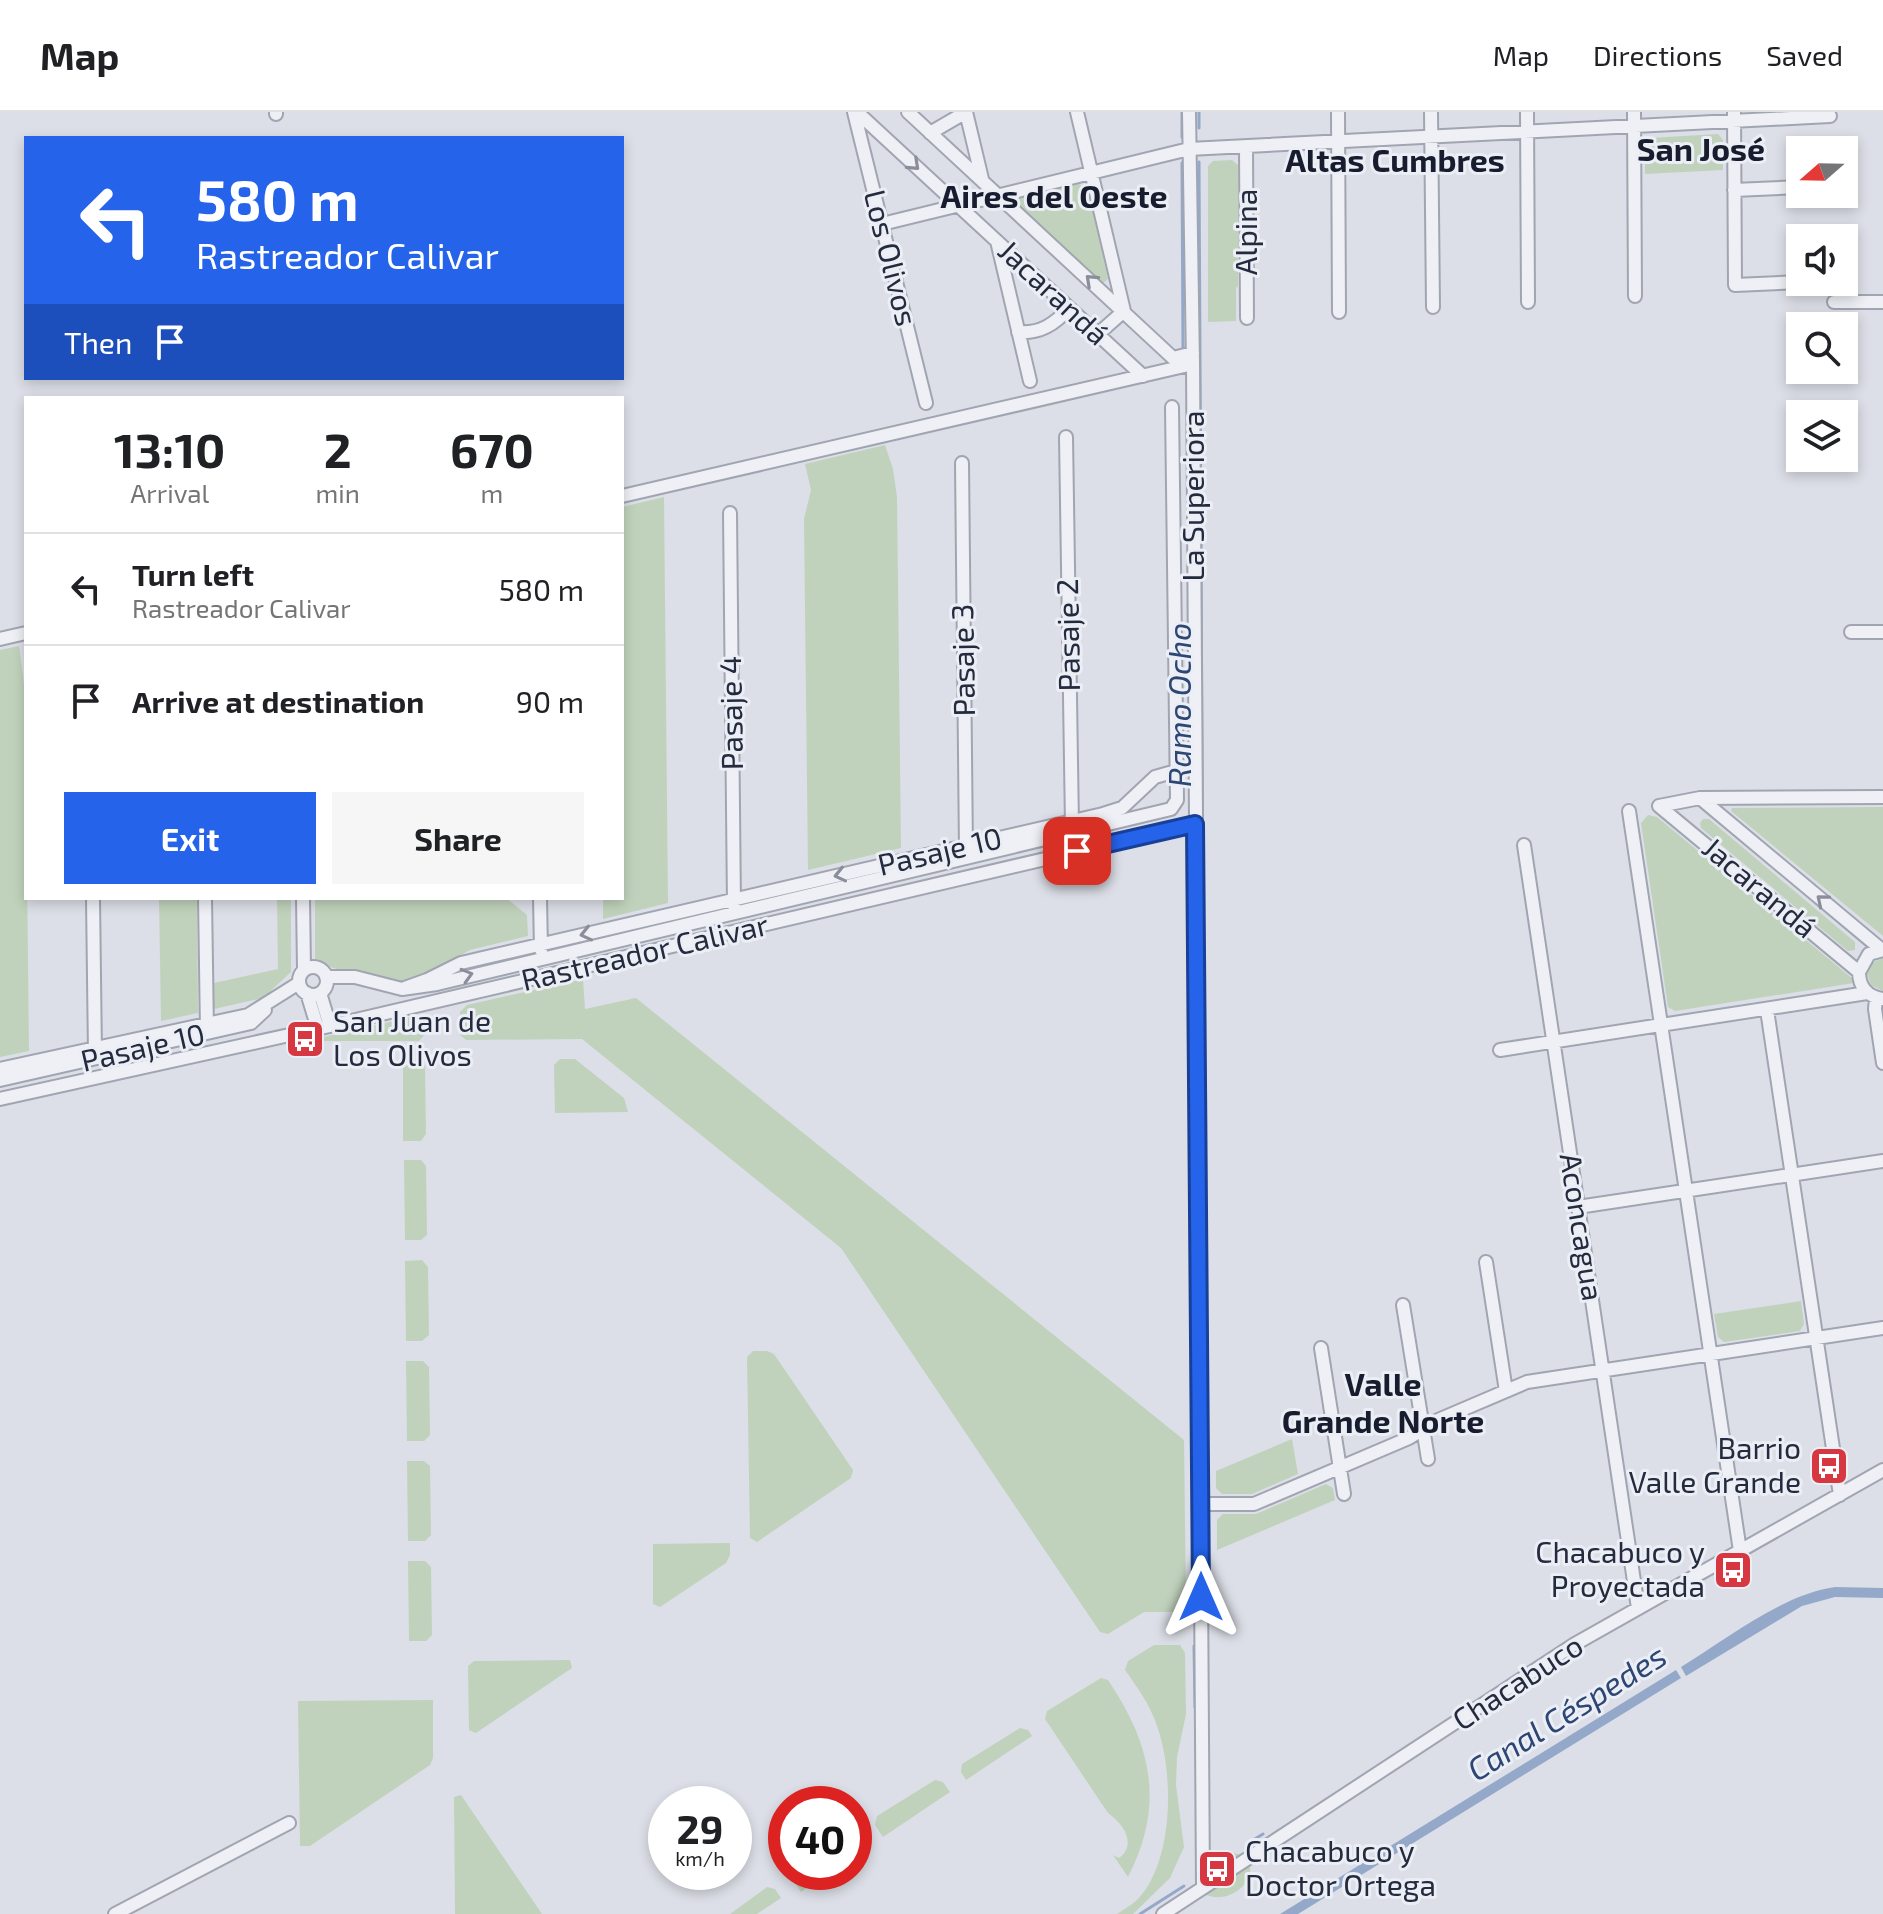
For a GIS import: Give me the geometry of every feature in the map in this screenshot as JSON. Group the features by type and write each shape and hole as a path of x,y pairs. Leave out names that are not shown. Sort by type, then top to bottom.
{"street":[{"name":"Jacarandá","path":"856,112 1143,376"},
{"name":"Los Olivos","path":"856,112 926,403"},
{"name":"Jacarandá","path":"908,112 1173,358 1193,358"},
{"path":"930,133 966,112 983,181"},
{"path":"1077,112 1124,311 1098,334"},
{"name":"La Superiora","path":"1189,112 1203,1887"},
{"path":"1338,112 1339,312"},
{"path":"1431,112 1433,307"},
{"path":"1527,112 1528,302"},
{"path":"1634,112 1635,296"},
{"path":"882,224 1189,149 1634,127 1734,117 1830,116"},
{"path":"1734,117 1735,285 1786,283"},
{"name":"Alpina","path":"1246,147 1247,318"},
{"path":"1734,190 1786,188"},
{"path":"997,241 1030,381"},
{"path":"1834,302 1883,302"},
{"path":"1018,332 1030,333 1050,326 1069,308"},
{"path":"624,496 1143,376 1193,358"},
{"path":"1172,407 1176,771"},
{"name":"Pasaje 2","path":"1066,437 1072,827"},
{"name":"Pasaje 3","path":"962,463 966,851"},
{"name":"Pasaje 4","path":"730,513 734,907"},
{"path":"1851,632 1883,632"},
{"path":"0,639 24,633"},
{"name":"Pasaje 10","path":"0,1069 95,1053 207,1028 248,1015 275,998 308,985 317,968 326,977 355,977 402,989 437,984 541,950 1072,827 1171,809 1177,800 1176,771 1155,777 1122,808 1072,827"},
{"path":"1700,798 1883,797"},
{"name":"Jacarandá","path":"1859,972 1659,806 1700,798 1883,950 1864,959 1859,972 1861,983 1876,997 1883,1063"},
{"path":"1629,811 1740,1551"},
{"name":"Rastreador Calivar","path":"0,1099 324,1028 1195,824"},
{"name":"Aconcagua","path":"1524,845 1638,1608"},
{"path":"93,900 95,1053"},
{"path":"205,900 207,1028"},
{"path":"303,900 308,985 324,1028"},
{"path":"540,900 541,950"},
{"path":"308,985 326,986 326,977"},
{"path":"1500,1050 1876,997"},
{"path":"1767,1010 1840,1495"},
{"name":"Pasaje 10","path":"0,1080 95,1053"},
{"path":"1578,1207 1883,1161"},
{"path":"1486,1262 1506,1391"},
{"path":"1403,1305 1428,1459"},
{"path":"1200,1504 1254,1504 1409,1438 1527,1382 1883,1328"},
{"path":"1321,1348 1344,1494"},
{"name":"Chacabuco","path":"1164,1914 1575,1644 1883,1470"},
{"path":"115,1914 289,1823"}],"green space":[{"path":"1718,134 1723,140 1723,170 1645,174 1645,144 1650,138"},
{"path":"1232,160 1238,165 1236,321 1208,322 1208,166 1213,161"},
{"path":"1076,182 1088,190 1108,279 1103,283 1016,203 1020,196"},
{"path":"885,445 897,497 901,848 808,870 804,519 811,490 805,464"},
{"path":"664,497 668,903 603,919 603,900 624,900 624,507"},
{"path":"19,646 24,684 24,900 27,900 29,1051 0,1057 0,650"},
{"path":"1883,807 1883,936 1731,811 1732,808"},
{"path":"1648,815 1657,817 1853,979 1854,983 1675,1011 1668,1007 1641,823"},
{"path":"1703,819 1709,819 1855,942 1855,950 1848,951 1701,828"},
{"path":"159,900 197,900 198,1013 161,1021"},
{"path":"277,900 291,900 291,972 263,998 214,1009 214,983 278,969"},
{"path":"315,900 508,900 527,915 528,936 470,950 423,976 403,983 394,984 315,963"},
{"path":"1883,958 1883,991 1871,985 1867,974 1872,963"},
{"path":"583,979 585,1009 636,998 1184,1440 1186,1605 1178,1612 1144,1612 1108,1634 1100,1632 841,1248 582,1039 466,1040 460,1035 460,1012 467,1005"},
{"path":"416,1016 425,1022 425,1034 419,1041 306,1041"},
{"path":"560,1059 575,1059 624,1098 628,1112 555,1113 554,1065"},
{"path":"403,1060 419,1060 425,1066 426,1134 421,1141 403,1141"},
{"path":"404,1160 421,1160 426,1166 427,1235 421,1240 405,1240"},
{"path":"422,1260 428,1267 429,1335 422,1341 406,1341 405,1261"},
{"path":"1801,1301 1804,1324 1800,1331 1724,1342 1718,1337 1714,1314"},
{"path":"753,1351 774,1354 853,1470 851,1478 757,1542 750,1538 747,1357"},
{"path":"406,1361 423,1361 429,1367 430,1435 424,1441 407,1441"},
{"path":"1292,1439 1298,1474 1252,1494 1222,1494 1216,1488 1216,1471"},
{"path":"407,1461 424,1461 430,1466 431,1535 425,1541 408,1541"},
{"path":"1326,1484 1333,1488 1335,1500 1217,1550 1217,1520 1223,1514 1256,1514"},
{"path":"730,1543 726,1563 660,1607 653,1604 653,1544"},
{"path":"408,1561 425,1561 431,1567 432,1635 426,1641 409,1641"},
{"path":"1154,1645 1180,1645 1185,1653 1186,1714 1177,1757 1176,1785 1184,1847 1170,1878 1133,1914 1117,1914 1137,1900 1149,1883 1159,1862 1168,1814 1162,1742 1150,1709 1125,1670 1128,1661"},
{"path":"570,1660 572,1668 476,1733 469,1730 468,1666 474,1661"},
{"path":"1101,1678 1108,1680 1135,1728 1148,1776 1150,1800 1147,1825 1128,1877 1113,1855 1119,1858 1127,1847 1123,1829 1108,1813 1045,1719 1047,1711"},
{"path":"433,1700 433,1758 430,1765 310,1846 300,1846 298,1701"},
{"path":"1020,1728 1028,1730 1032,1736 966,1780 961,1772 962,1764"},
{"path":"935,1780 943,1782 950,1792 883,1837 875,1825 877,1816"},
{"path":"461,1795 542,1914 455,1914 454,1797"},
{"path":"1219,1852 1237,1854 1247,1860 1250,1869 1248,1879 1240,1888 1230,1895 1216,1897 1202,1893 1209,1857"},
{"path":"767,1887 768,1890 776,1890 781,1898 757,1914 730,1914"}],"water":[{"path":"1835,1587 1883,1588 1883,1598 1835,1597 1802,1606 1686,1676 1681,1667 1775,1608 1815,1591"},
{"path":"1676,1670 1681,1678 1298,1914 1280,1914"}],"waterway":[{"path":"1182,112 1182,137"},
{"name":"Ramo Ocho","path":"1199,112 1199,128"},
{"name":"Ramo Ocho","path":"1199,162 1205,1341"},
{"path":"1182,163 1183,351"},
{"path":"1189,830 1194,1610"},
{"path":"1194,1646 1195,1707"},
{"path":"1250,1842 1263,1834"},
{"path":"1140,1914 1184,1886"}],"place":[{"name":"San Juan de Los Olivos","path":"305,1039"},
{"name":"Barrio Valle Grande","path":"1829,1466"},
{"name":"Chacabuco y Proyectada","path":"1733,1570"},
{"name":"Chacabuco y Doctor Ortega","path":"1217,1869"}],"district":[{"name":"San José","path":"1701,150"},
{"name":"Altas Cumbres","path":"1395,161"},
{"name":"Aires del Oeste","path":"1054,197"},
{"name":"Valle Grande Norte","path":"1383,1404"}],"route":[{"path":"1077,851 1195,824 1201,1597"}],"water label":[{"name":"Canal Céspedes","path":"1567,1713"}]}
